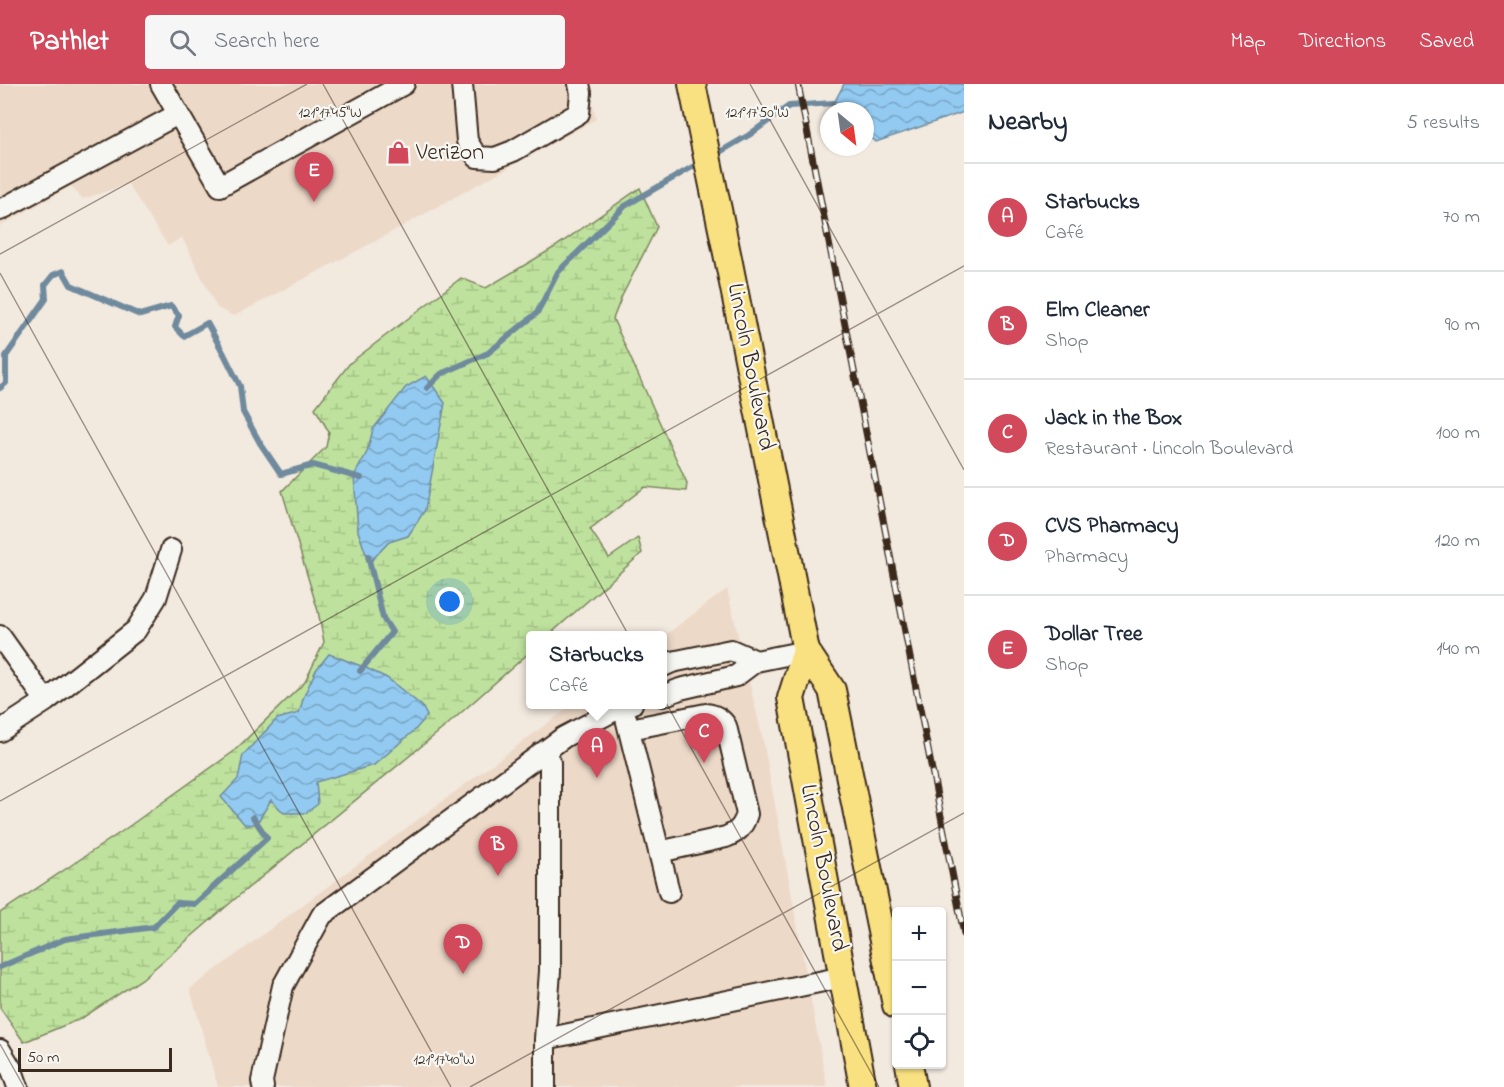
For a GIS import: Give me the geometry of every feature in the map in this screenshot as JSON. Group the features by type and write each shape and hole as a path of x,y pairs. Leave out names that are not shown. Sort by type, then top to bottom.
{"main road":[{"name":"Lincoln Boulevard","path":"692,84 806,651 832,690 892,981"},
{"name":"Lincoln Boulevard","path":"806,651 791,698 863,1087"},
{"path":"910,1069 913,1087"}],"street":[{"path":"161,84 220,186 404,84"},
{"path":"462,84 467,141 477,157 495,158 513,151 579,113 581,93 579,84"},
{"path":"0,210 178,114"},
{"path":"0,731 46,701 136,630 156,598 171,550"},
{"path":"0,636 46,701"},
{"path":"667,664 731,650 756,662"},
{"path":"667,694 680,689 736,676 756,662 806,651"},
{"path":"263,1087 262,1081 283,986 322,915 564,736 618,709"},
{"path":"627,709 669,892"},
{"path":"630,729 706,714 715,715 722,720 726,726 747,814 745,822 736,833 659,852"},
{"path":"541,753 550,762 550,971 545,1039 545,1087"},
{"path":"545,1039 843,977"},
{"path":"0,1050 15,1079"}],"shaded area":[{"path":"0,84 589,84 596,119 234,316 217,308 182,237 168,246 128,184 83,199 71,186 0,226"},
{"path":"727,589 763,740 827,1087 218,1087 190,989 567,709 667,709 667,634"}],"green space":[{"path":"640,188 657,227 622,296 613,319 687,483 686,491 645,487 590,529 609,558 638,538 642,553 554,631 526,631 526,655 446,726 242,893 142,979 82,1018 24,1042 0,1008 0,913 121,832 233,752 305,682 324,642 318,611 282,491 326,447 329,432 315,408 350,363 461,278 486,288 555,247"}],"water":[{"path":"844,84 964,84 964,112 876,142 874,140 874,102 835,102"},
{"path":"426,376 445,403 425,510 408,536 389,542 369,563 358,531 354,476 367,452 373,429 406,387"},
{"path":"329,654 387,678 422,706 427,716 415,730 374,765 316,782 318,804 306,813 284,813 271,800 257,823 246,826 221,797 238,779 243,755 277,719 299,713 316,670"}],"waterway":[{"path":"713,156 749,135 789,106 820,104"},
{"path":"427,388 441,374 488,353 537,313 558,272 625,206 701,162"},
{"path":"0,388 6,383 6,356 46,299 45,285 53,275 63,271 71,285 140,315 171,306 179,315 175,327 184,336 207,323 240,386 243,412 281,474 313,465 361,478"},
{"path":"360,671 392,632 383,618 368,556"},
{"path":"0,967 65,939 154,927 177,903 195,904 267,838 253,817"}],"railway":[{"path":"798,84 964,934"}],"place":[{"name":"Verizon","path":"398,153"},
{"name":"Dollar Tree","path":"314,202"},
{"name":"Jack in the Box","path":"704,763"},
{"name":"Starbucks","path":"597,778"},
{"name":"Elm Cleaner","path":"498,876"},
{"name":"CVS Pharmacy","path":"463,974"}]}
